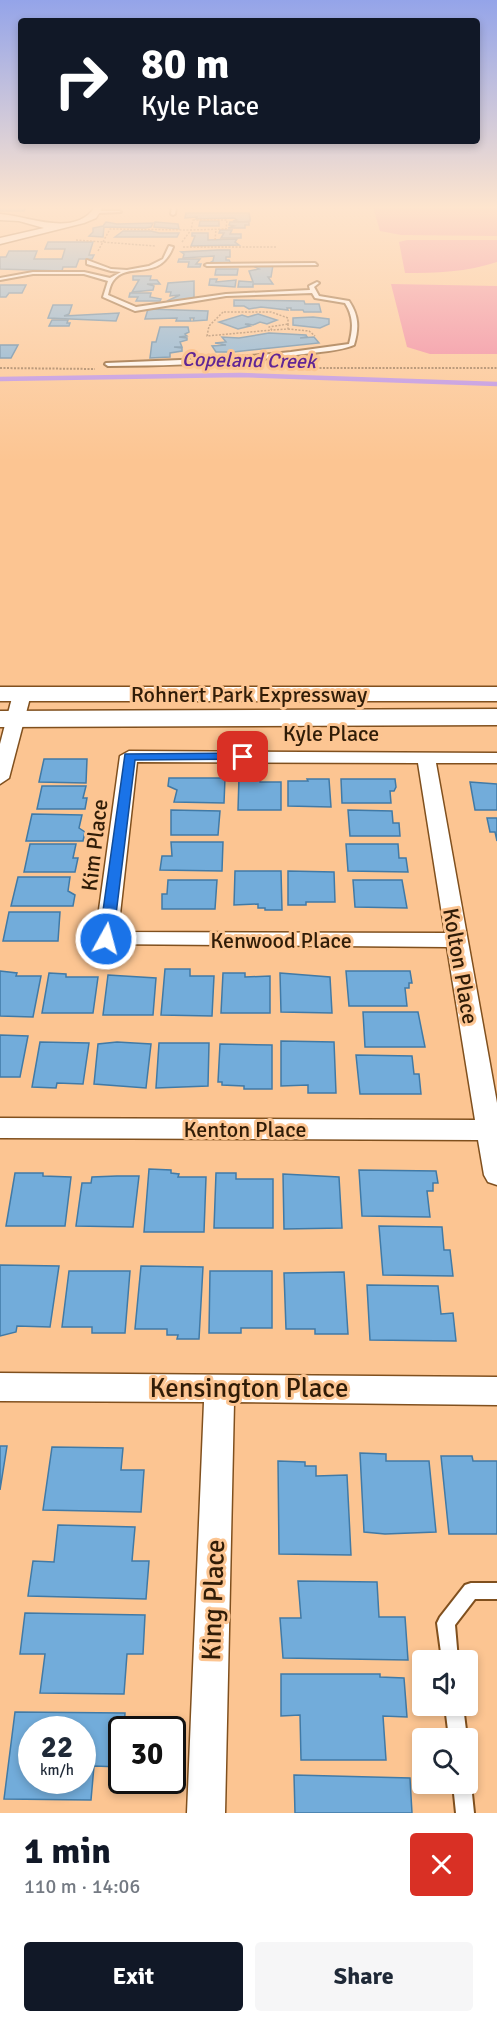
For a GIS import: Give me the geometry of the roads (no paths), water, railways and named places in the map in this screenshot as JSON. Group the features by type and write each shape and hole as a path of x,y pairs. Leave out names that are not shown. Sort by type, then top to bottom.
{"main road":[{"name":"Rohnert Park Expressway","path":"11,694 497,694"},
{"name":"Rohnert Park Expressway","path":"8,719 497,717"}],"street":[{"path":"0,778 11,694"},
{"name":"Kyle Place","path":"129,756 497,758"},
{"name":"Kim Place","path":"106,939 129,756"},
{"name":"Kolton Place","path":"426,757 497,1175"},
{"name":"Kenwood Place","path":"106,939 457,940"},
{"name":"Kenton Place","path":"0,1128 489,1130"},
{"name":"Kensington Place","path":"0,1387 497,1391"},
{"name":"King Place","path":"206,1813 219,1388"}],"lane":[{"path":"107,292 105,296 129,309 226,295 300,292"},
{"path":"108,364 161,364 308,352 351,345 356,328 353,311 348,302 317,297 313,292"},
{"path":"449,1650 446,1623 471,1591 497,1591"},
{"path":"463,1794 465,1813"}],"waterway":[{"name":"Copeland Creek","path":"0,379 240,375 497,384"}]}
